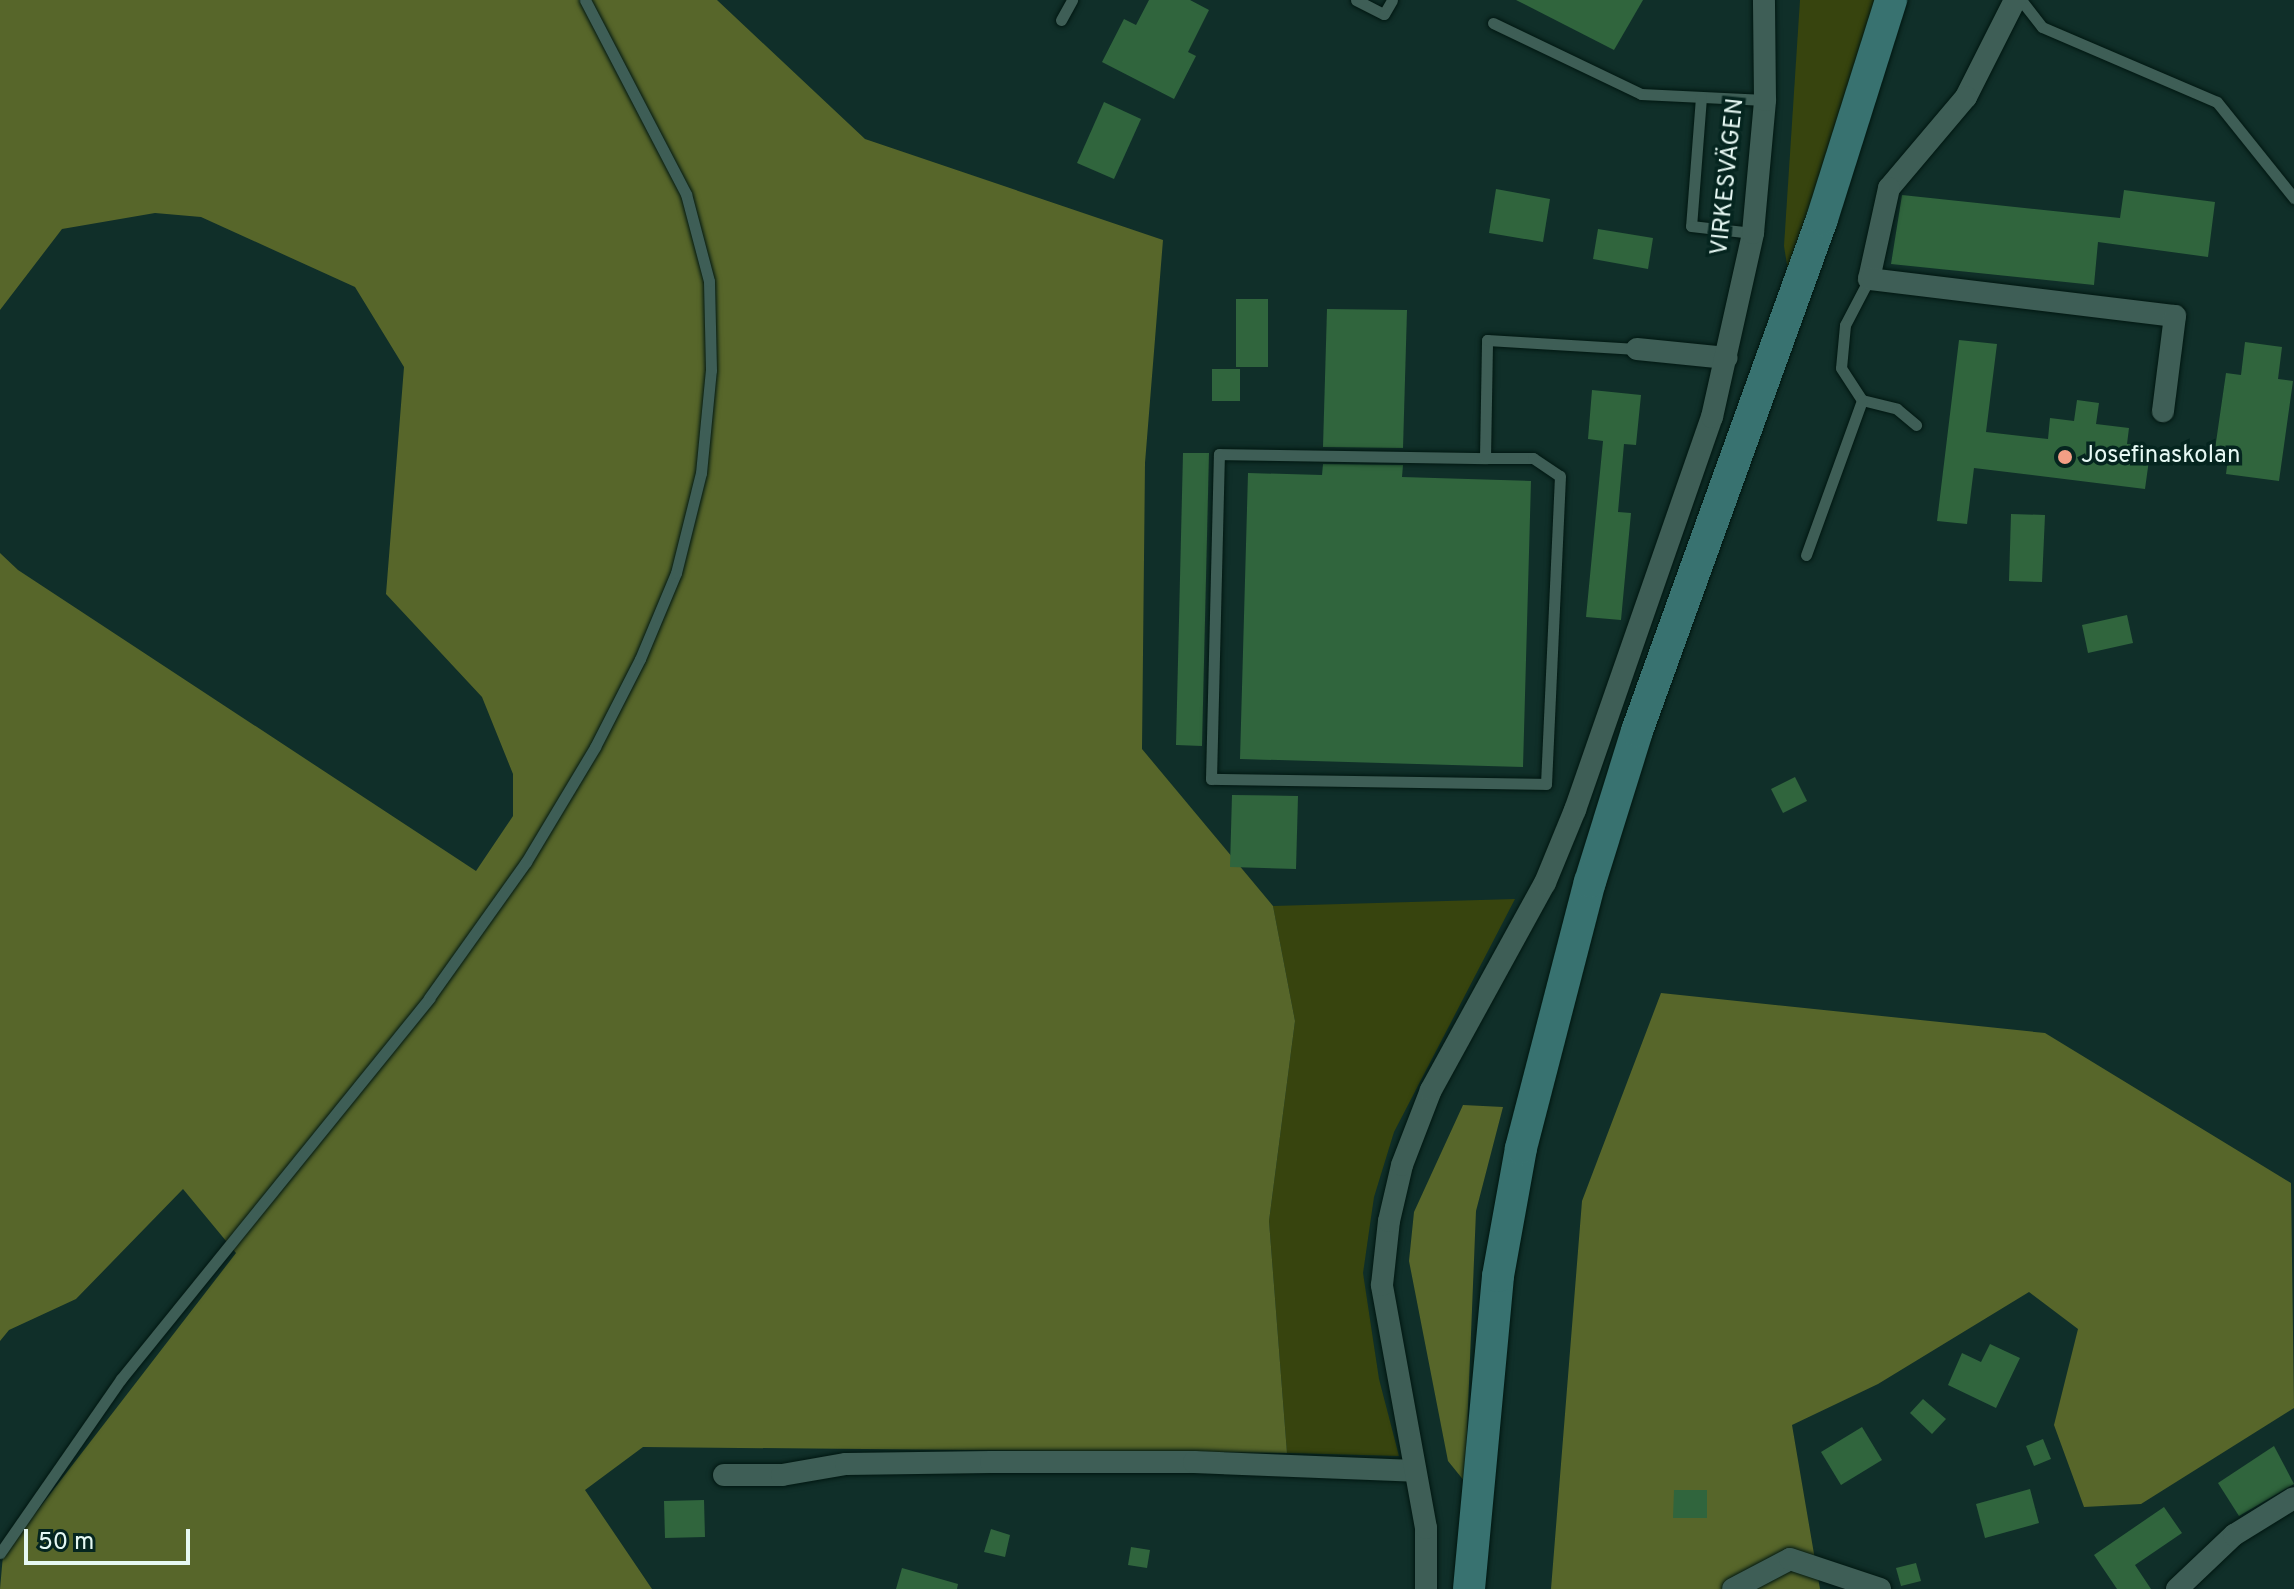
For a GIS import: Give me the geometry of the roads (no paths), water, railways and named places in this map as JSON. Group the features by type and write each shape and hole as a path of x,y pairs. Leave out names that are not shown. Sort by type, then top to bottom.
{"main road":[{"path":"1469,1589 1483,1400 1501,1262 1521,1148 1590,882 1637,731 1822,219 1891,0"}],"street":[{"name":"VIRKESVÄGEN","path":"1426,1589 1426,1528 1382,1285 1402,1165 1431,1090 1545,883 1575,810 1712,417 1753,233 1765,100 1764,0"},
{"path":"2015,0 1966,97 1889,188 1869,279 2175,316 2163,411"},
{"path":"1637,349 1727,358"},
{"path":"724,1475 782,1475 846,1464 991,1462 1194,1462 1415,1471"},
{"path":"2177,1589 2234,1535 2294,1498"},
{"path":"1733,1589 1790,1559 1880,1589"}],"lane":[{"path":"0,1553 121,1379 429,998 526,862 595,747 640,659 676,573 701,473 711,370 709,281 686,194 585,0"},
{"path":"1061,20 1072,0"},
{"path":"1356,0 1384,14 1392,0"},
{"path":"2021,0 2042,27 2217,102 2294,198"},
{"path":"1493,23 1641,94 1765,100"},
{"path":"1701,97 1691,226 1753,233"},
{"path":"1869,279 1845,325 1841,368 1862,400 1897,409 1916,425"},
{"path":"1485,458 1487,340 1637,349"},
{"path":"1806,555 1862,400"},
{"path":"1219,454 1485,458 1533,458 1560,476 1546,784 1211,779 1219,454"}],"place":[{"name":"Josefinaskolan","path":"2065,457"}]}
